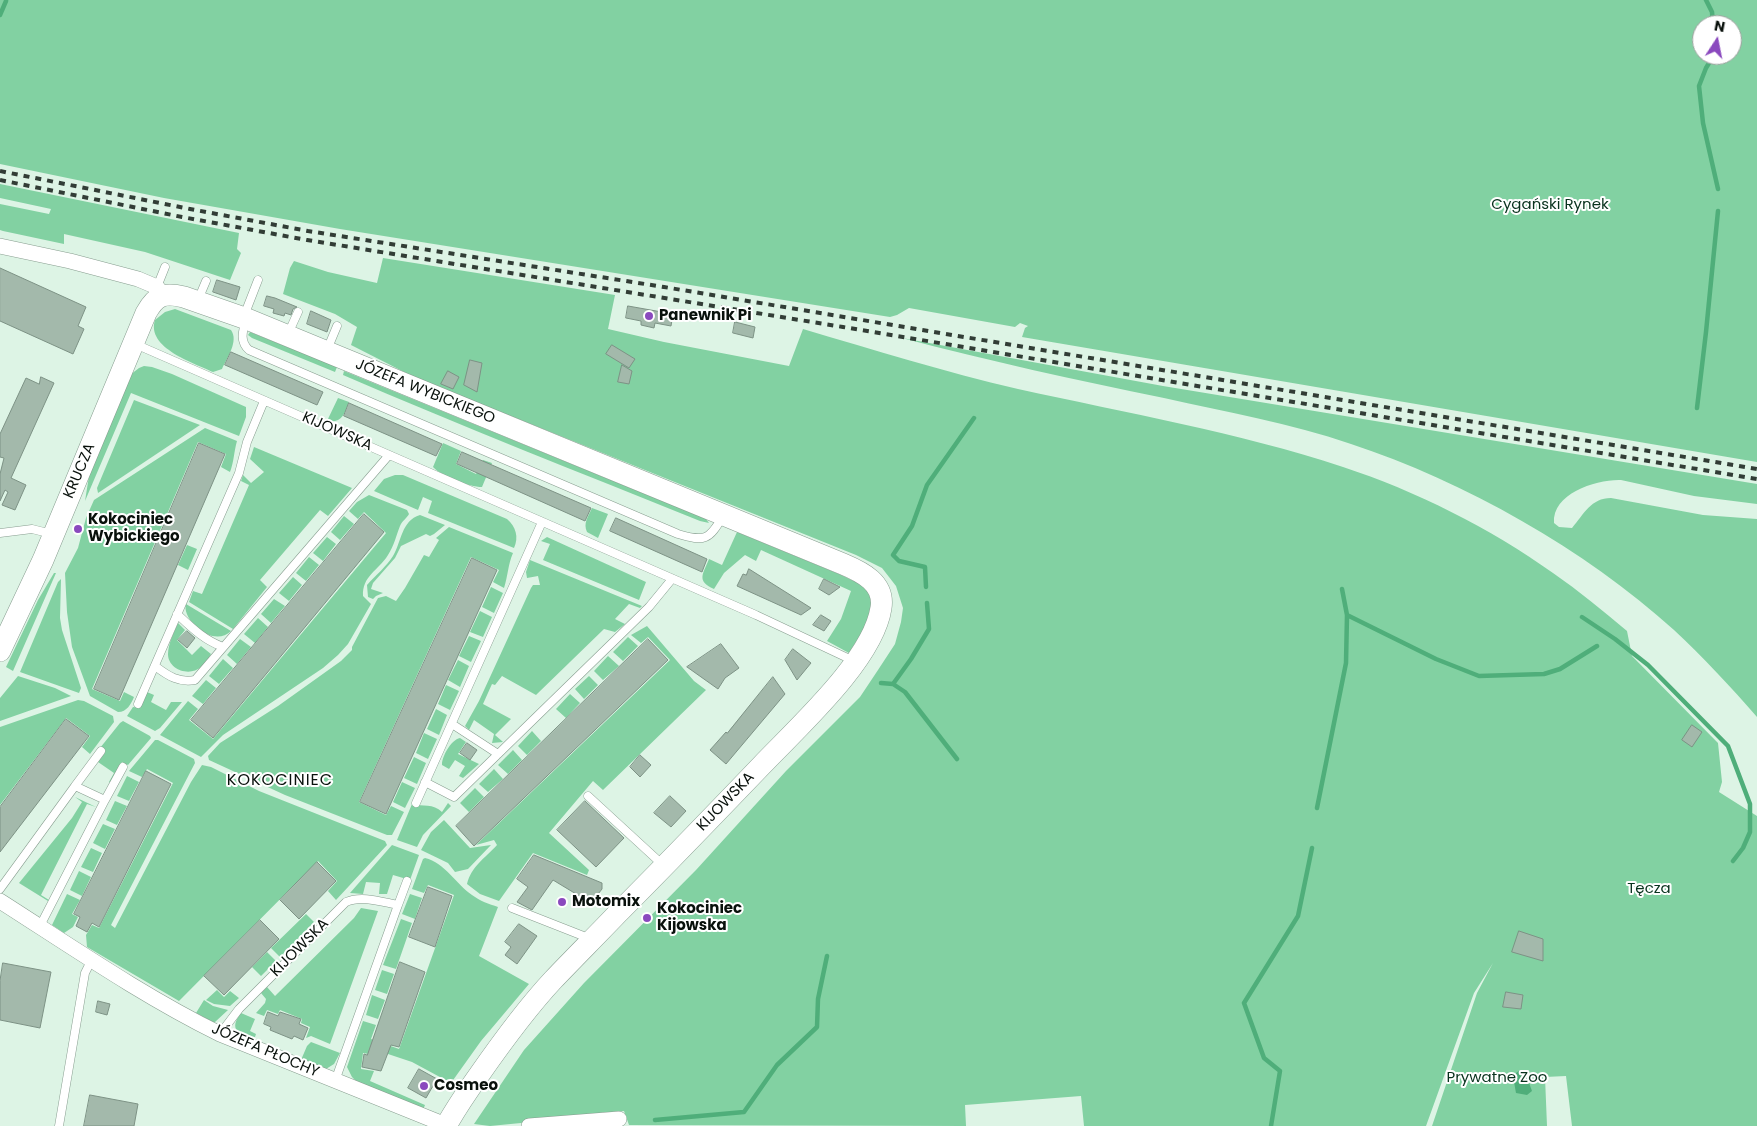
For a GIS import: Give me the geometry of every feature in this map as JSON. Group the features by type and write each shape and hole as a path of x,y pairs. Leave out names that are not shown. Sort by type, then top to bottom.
{"street":[{"name":"JÓZEFA WYBICKIEGO","path":"0,246 103,269 138,279 160,291 197,301 245,318 843,564"},
{"name":"KRUCZA","path":"0,652 54,534 133,344 151,304 160,291"},
{"name":"KIJOWSKA","path":"447,1126 454,1111 502,1042 552,981 837,686 856,662 876,626 882,606 882,597 868,576 843,564"},
{"name":"JÓZEFA PŁOCHY","path":"0,901 145,992 220,1034 447,1126"},
{"path":"529,1126 619,1119"}],"lane":[{"path":"160,291 165,267"},
{"path":"197,301 206,280"},
{"path":"258,280 243,329 242,340 244,346 249,350 678,534 699,538 708,537 714,533 724,515"},
{"path":"287,336 298,312"},
{"path":"326,352 337,326"},
{"name":"KIJOWSKA","path":"133,344 672,579 856,662"},
{"path":"138,704 238,473 247,442 264,400"},
{"path":"155,666 165,674 178,680 195,680 389,455"},
{"path":"416,803 542,522"},
{"path":"0,533 32,529 54,534"},
{"path":"425,782 454,797 649,607 672,579"},
{"path":"177,614 198,634 223,647"},
{"path":"452,724 498,754"},
{"path":"0,889 101,751"},
{"path":"40,926 123,767"},
{"path":"75,786 105,800"},
{"path":"588,796 664,866"},
{"path":"335,1080 407,881"},
{"name":"KIJOWSKA","path":"220,1034 239,1009 346,902 356,898 398,905"},
{"path":"512,908 592,940"},
{"path":"59,1126 85,973 92,959"}],"green space":[{"name":"Cygański Rynek","path":"0,0 1757,0 1757,462 1022,337 1025,328 1028,326 1020,323 1015,327 909,308 890,317 340,229 164,198 0,164"},
{"path":"0,184 239,233 237,249 241,253 230,280 145,252 64,234 64,244 3,231 0,230 0,204 49,214 51,209 0,198"},
{"path":"383,258 615,295 608,329 664,342 789,366 803,329 1018,389 1263,443 1343,467 1398,487 1452,512 1504,541 1572,587 1627,631 1632,656 1718,743 1722,782 1719,792 1757,816 1757,1126 1572,1126 1566,1076 1545,1077 1547,1126 1432,1126 1477,993 1493,963 1474,993 1426,1126 1084,1126 1081,1096 965,1105 966,1126 629,1125 624,1111 599,1113 593,1116 490,1126 474,1124 524,1050 584,983 696,870 786,771 860,697 895,644 903,608 896,586 882,568 856,555 414,377 351,345 357,327 335,314 283,294 290,268 294,261 328,272 377,283"},
{"path":"175,309 231,330 234,339 233,344 222,369 213,372 184,359 164,346 158,339 154,330 155,320 165,312"},
{"path":"250,332 337,367 335,372 252,338 248,335"},
{"path":"902,338 1163,386 1757,484 1757,504 1694,496 1621,480 1600,482 1578,490 1560,503 1555,512 1554,523 1559,527 1572,528 1584,512 1593,504 1611,498 1703,515 1757,519 1757,717 1717,672 1674,630 1602,572 1522,521 1480,498 1437,478 1351,444 1305,430 967,355"},
{"path":"144,366 172,374 246,407 246,417 239,436 131,393 85,501 89,476 130,375"},
{"path":"344,371 706,519 709,523 432,413 343,375"},
{"path":"338,398 349,402 346,411 336,421 327,421"},
{"path":"134,400 200,425 98,493 97,488"},
{"path":"205,428 237,441 230,472 221,467 226,454 198,442 92,689 120,701 124,692 134,697 126,709 118,712 90,696 72,647 67,612 65,573 78,548 86,518 94,500"},
{"path":"443,443 461,451 456,464 476,474 483,460 492,463 482,487 456,481 433,467"},
{"path":"254,447 352,488 328,516 320,510 260,580 267,587 233,629 189,602 193,591 202,594 249,485 241,481 243,475 251,483 264,472 250,459"},
{"path":"395,475 403,475 507,519 513,525 516,532 514,548 428,513 432,501 423,497 418,510 374,491 384,479"},
{"path":"369,495 407,510 409,514 401,524 388,555 365,583 363,596 371,604 348,644 323,668 223,735 201,757 160,735 188,701 198,709 189,720 213,739 386,533 364,512 358,519 349,511 357,502"},
{"path":"592,508 608,514 598,538 587,532 586,529 586,520"},
{"path":"420,515 445,525 430,536 426,534 401,546 395,558 373,583 371,589 383,593 373,599 368,597 367,585 393,556 405,527"},
{"path":"344,516 354,524 340,540 331,532"},
{"path":"449,527 513,553 504,588 493,582 499,570 471,557 359,802 386,815 391,806 404,812 392,835 387,835 285,795 209,760 208,756 220,743 278,706 341,661 352,650 378,598 386,596 396,601 424,555 429,557 439,540 436,538"},
{"path":"737,532 862,585 871,595 870,612 866,626 849,653 827,641 841,619 851,591 761,550 756,561 745,555 724,573 714,589 705,583 702,577 709,559 722,565"},
{"path":"327,537 336,544 323,561 313,553"},
{"path":"547,537 646,582 639,600 543,560 550,544 541,541"},
{"path":"187,545 197,549 188,570 178,565"},
{"path":"309,557 319,565 306,581 296,573"},
{"path":"530,560 642,606 640,608 629,604 615,619 625,624 615,632 604,629 536,695 502,676 495,685 492,684 483,704 511,719 495,735 503,742 492,743 494,734 474,720 469,730 465,726 479,701 531,588 533,585 540,585 538,576 527,578 526,572"},
{"path":"54,573 56,573 13,671 6,667 38,600"},
{"path":"293,577 302,585 289,601 279,593"},
{"path":"61,579 60,618 62,630 81,688 79,693 20,672 58,582"},
{"path":"491,587 503,593 494,613 482,607"},
{"path":"274,599 285,606 271,623 261,614"},
{"path":"186,604 231,631 224,636 216,636 200,630 188,617"},
{"path":"480,611 492,617 483,637 470,632"},
{"path":"258,618 268,627 255,643 244,634"},
{"path":"178,623 185,630 177,640 192,655 201,646 211,654 204,664 196,670 186,672 180,670 169,660 169,646"},
{"path":"647,626 694,681 706,690 603,790 593,781 549,833 589,870 587,875 533,853 499,901 480,894 467,884 469,878 479,863 497,845 494,840 476,845 670,660 648,637 641,643 631,635"},
{"path":"469,636 481,641 471,662 459,656"},
{"path":"628,637 638,646 623,661 613,652"},
{"path":"240,639 251,647 237,664 227,655"},
{"path":"608,656 619,666 603,680 594,671"},
{"path":"223,659 233,668 219,684 209,676"},
{"path":"458,660 469,666 460,687 448,680"},
{"path":"18,676 55,688 71,696 0,721 0,698"},
{"path":"589,676 598,685 584,699 575,689"},
{"path":"206,680 216,688 203,704 192,696"},
{"path":"446,685 459,691 450,710 438,704"},
{"path":"147,692 154,695 151,702 166,710 171,702 182,702 160,728 155,731 127,716 133,707 140,708"},
{"path":"570,694 580,703 566,718 556,709"},
{"path":"78,700 84,701 113,716 114,722 90,754 82,747 90,736 66,718 0,805 0,727"},
{"path":"436,709 447,715 439,735 427,729"},
{"path":"123,721 151,738 128,765 122,762 112,783 109,782 114,773 98,762 105,752 100,748"},
{"path":"532,731 541,741 527,755 518,746"},
{"path":"424,733 437,739 428,759 416,753"},
{"path":"460,738 466,742 458,754 479,764 463,778 459,776 465,766 455,760 449,769 442,765 448,749 453,742"},
{"path":"155,740 194,759 195,763 111,925 115,928 191,782 202,765 211,767 259,791 385,841 387,845 336,900 328,891 337,881 318,861 179,1001 87,947 86,935 92,925 99,928 173,783 147,769 142,777 129,771"},
{"path":"513,750 522,760 508,774 498,765"},
{"path":"414,757 426,763 417,784 404,778"},
{"path":"494,769 503,779 488,792 479,784"},
{"path":"127,776 139,782 129,801 117,796"},
{"path":"402,782 415,788 405,808 393,802"},
{"path":"475,788 484,797 469,812 460,803"},
{"path":"75,797 96,807 87,804 41,895 48,901 19,883 72,818 82,802"},
{"path":"115,801 127,806 117,825 106,820"},
{"path":"448,803 451,806 423,835 417,847 397,840 412,804 431,806 442,812"},
{"path":"444,820 470,848 491,845 468,869 455,872 448,863 421,850 431,832"},
{"path":"103,824 115,829 105,849 93,843"},
{"path":"392,845 419,855 410,880 393,875 387,894 379,894 380,883 366,882 363,894 350,893"},
{"path":"91,848 102,853 93,872 81,867"},
{"path":"425,858 439,864 475,897 498,907 479,956 529,984 481,1041 451,1083 412,1062 382,1052 380,1056 363,1053 361,1069 374,1071 370,1081 425,1105 423,1110 358,1083 352,1077 347,1067 363,1021 376,1025 371,1039 399,1049 454,895 428,885 424,893 412,889"},
{"path":"79,871 91,877 82,896 70,890"},
{"path":"67,894 80,900 72,914 78,917 73,927 64,933 52,925"},
{"path":"410,894 422,898 415,919 402,914"},
{"path":"361,908 378,911 330,1044 311,1036 306,1038 310,1027 301,1023 302,1019 280,1010 278,1014 267,1010 264,1016 256,1013 265,1003 266,999 261,993 267,987 275,996 354,918"},
{"path":"306,914 314,922 280,957 271,948"},
{"path":"401,919 412,923 396,969 383,965"},
{"path":"267,952 276,961 261,976 252,967"},
{"path":"382,970 394,974 387,994 375,990"},
{"path":"217,990 224,997 230,991 239,998 230,1006 214,1004 206,1000"},
{"path":"372,995 385,1000 378,1019 366,1015"},
{"path":"204,1000 213,1006 228,1010 213,1022 196,1013"},
{"path":"241,1013 255,1019 250,1031 256,1034 254,1040 244,1036 235,1027"},
{"path":"311,1042 340,1053 334,1064 326,1069 301,1060 307,1046"}],"shaded area":[{"path":"1520,1070 1525,1072 1532,1091 1527,1095 1516,1093 1514,1082 1516,1073"}],"building":[{"path":"0,268 86,307 78,326 84,329 73,354 0,321"},
{"path":"217,280 240,287 236,300 213,292"},
{"path":"267,296 297,307 293,309 291,315 285,313 284,316 273,313 274,309 264,306"},
{"name":"Panewnik Pi","path":"628,306 673,314 671,326 655,323 654,328 641,325 641,321 626,318"},
{"path":"311,311 331,320 327,332 307,324"},
{"path":"735,322 755,327 753,338 733,333"},
{"path":"612,345 635,359 629,368 606,354"},
{"path":"231,352 323,392 317,405 225,365"},
{"path":"470,360 482,363 477,392 464,385"},
{"path":"622,365 632,371 629,384 618,382"},
{"path":"448,371 459,377 453,389 441,384"},
{"path":"41,377 54,383 11,478 26,485 15,510 2,505 8,492 5,490 0,501 0,474 4,458 0,457 0,434 26,378 39,384"},
{"path":"349,403 442,444 436,456 344,416"},
{"path":"199,443 225,454 119,700 94,689"},
{"path":"462,452 591,508 585,521 457,464"},
{"path":"364,514 384,532 213,738 191,720"},
{"path":"616,518 707,559 702,572 610,531"},
{"path":"472,558 497,570 386,814 360,802"},
{"path":"749,569 811,608 801,615 737,586 743,574 746,575"},
{"path":"824,579 840,587 829,595 819,589"},
{"path":"821,615 831,621 824,631 813,625"},
{"path":"187,631 195,638 187,648 178,640"},
{"path":"648,639 668,660 474,846 456,826"},
{"path":"721,644 739,668 725,678 718,689 687,667"},
{"path":"793,649 811,663 797,680 785,660"},
{"path":"773,677 785,694 726,764 710,750 727,733"},
{"path":"66,719 89,736 0,852 0,807"},
{"path":"1692,725 1702,732 1692,747 1682,740"},
{"path":"467,743 477,750 470,760 460,753"},
{"path":"640,755 651,765 640,777 630,767"},
{"path":"146,771 171,784 99,927 92,923 87,932 76,926 80,917 74,914"},
{"path":"670,796 686,811 671,827 654,813"},
{"path":"585,801 624,838 596,867 557,830"},
{"path":"534,855 602,883 602,889 591,903 553,880 532,910 517,902 528,887 517,879"},
{"path":"317,862 336,881 299,919 280,900"},
{"path":"428,887 452,896 435,947 409,937"},
{"path":"260,920 279,939 224,995 204,976"},
{"path":"519,924 537,936 517,964 505,955 511,947 505,942"},
{"path":"1519,931 1543,939 1543,961 1512,952"},
{"path":"400,962 425,972 399,1047 391,1045 381,1071 362,1067 364,1054 367,1055"},
{"path":"3,963 51,972 40,1028 0,1020 0,981"},
{"path":"1506,992 1523,995 1521,1009 1503,1007"},
{"path":"98,1001 110,1004 107,1015 96,1012"},
{"path":"268,1012 278,1016 280,1012 301,1019 299,1024 308,1028 303,1040 294,1036 292,1039 270,1030 271,1027 264,1024"},
{"path":"419,1069 437,1079 426,1098 408,1088"},
{"path":"90,1095 138,1104 134,1126 84,1126"}],"waterway":[{"path":"1706,0 1712,15"},
{"path":"0,15 6,1"},
{"path":"1708,65 1699,86 1703,123 1718,189"},
{"path":"1697,408 1718,211"},
{"path":"926,587 925,567 899,561 893,555 912,526 927,485 974,418"},
{"path":"1317,808 1346,663 1347,615 1342,589"},
{"path":"881,683 893,684 929,629 927,603"},
{"path":"1347,615 1436,659 1479,676 1544,674 1560,669 1597,646"},
{"path":"1582,617 1615,639 1648,665 1728,746 1750,804 1750,832 1743,848 1733,861"},
{"path":"893,684 905,692 957,759"},
{"path":"1271,1126 1280,1071 1264,1058 1244,1003 1298,916 1312,848"},
{"path":"655,1120 744,1112 777,1065 817,1027 818,999 827,956"}],"railway":[{"path":"0,171 308,231 664,287 1757,469"},
{"path":"0,180 307,240 1757,479"}],"place":[{"name":"Panewnik Pi","path":"649,316"},
{"name":"Kokociniec Wybickiego","path":"78,529"},
{"name":"Motomix","path":"562,902"},
{"name":"Kokociniec Kijowska","path":"647,918"},
{"name":"Cosmeo","path":"424,1086"}],"district":[{"name":"KOKOCINIEC","path":"280,781"}],"park label":[{"name":"Tęcza","path":"1649,889"},
{"name":"Prywatne Zoo","path":"1497,1078"}]}
